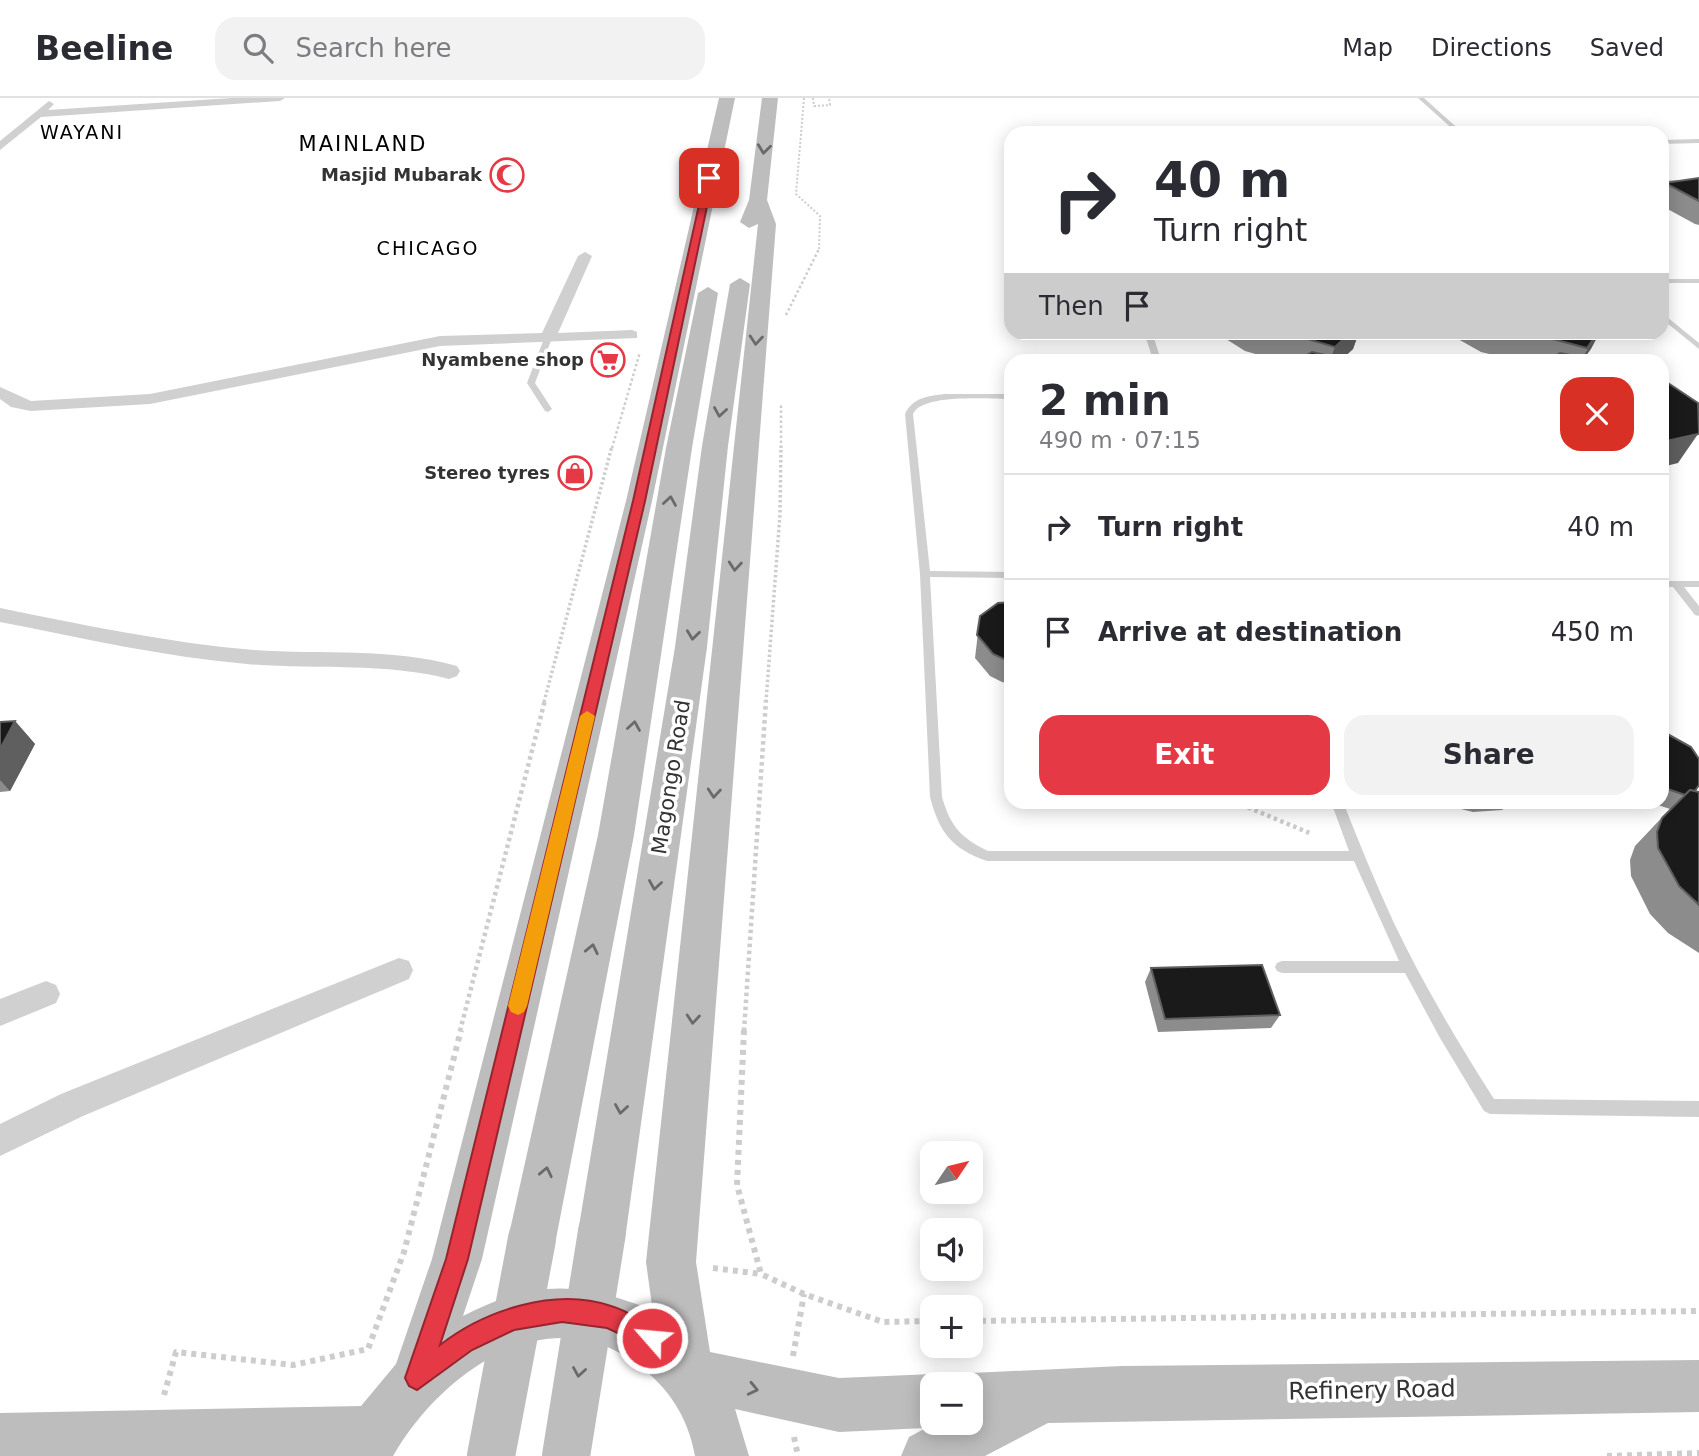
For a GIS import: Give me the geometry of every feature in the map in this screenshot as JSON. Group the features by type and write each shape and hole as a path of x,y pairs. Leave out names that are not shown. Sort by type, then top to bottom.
{"main road":[{"path":"417,1378 460,1245 639,501 727,98"},
{"path":"687,1373 671,1262 767,224 741,203 745,98"},
{"name":"Magongo Road","path":"491,1456 697,447 749,221 741,203 770,98"},
{"path":"697,447 712,273"},
{"name":"Magongo Road","path":"566,1456 691,647 697,447"},
{"path":"8,1446 368,1445 417,1378 463,1341 512,1319 562,1310 609,1317 652,1338 687,1373 708,1409 722,1456"},
{"path":"687,1373 839,1405 920,1402"},
{"name":"Refinery Road","path":"983,1399 1699,1386"},
{"path":"928,1456 1045,1396"}],"street":[{"path":"0,147 54,98"},
{"path":"39,114 280,98"},
{"path":"548,338 585,256"},
{"path":"0,392 17,403 31,406 150,399 228,386 325,362 440,341 548,338 637,340"},
{"path":"0,615 182,650 274,659 418,662 449,671"},
{"path":"0,1140 72,1105 399,970"},
{"path":"0,1013 46,994"}],"lane":[{"path":"1421,98 1452,126"},
{"path":"1669,142 1699,141"},
{"path":"1669,183 1699,182"},
{"path":"1669,281 1699,281"},
{"path":"1669,321 1699,347"},
{"path":"548,338 531,383 548,409"},
{"path":"1004,396 944,397 927,400 912,407 909,414 925,574 936,797 942,821 951,836 987,856 1357,856"},
{"path":"925,574 1004,575"},
{"path":"1669,584 1699,584"},
{"path":"1676,584 1699,613"},
{"path":"1339,809 1357,856 1409,967 1450,1046 1490,1106 1699,1109"},
{"path":"1282,967 1409,967"}],"path":[{"path":"784,317 819,254 820,216 796,194 804,98"},
{"path":"813,98 814,106 830,105 829,98"},
{"path":"176,1352 293,1365 368,1349 404,1252 637,340"},
{"path":"781,398 780,514 749,922 737,1185 761,1274 804,1294 883,1322 920,1321"},
{"path":"1251,809 1357,856"},
{"path":"983,1321 1699,1311"},
{"path":"1607,1456 1699,1453"}],"building":[{"path":"1699,178 1699,201 1669,185 1669,182"},
{"path":"1311,340 1342,340 1335,347"},
{"path":"1556,340 1592,340 1587,348"},
{"path":"1669,384 1698,403 1698,434 1669,440"},
{"path":"998,603 1004,603 1004,659 993,654 977,635 980,616"},
{"path":"15,721 0,749 0,722"},
{"path":"1669,735 1691,747 1699,759 1699,785 1695,791 1690,790 1685,795 1669,789"},
{"path":"1690,790 1699,792 1699,905 1679,886 1658,848 1657,832 1662,818"},
{"path":"1262,965 1280,1015 1165,1019 1151,968"}],"slow traffic":[{"path":"518,1006 587,716"}],"place":[{"name":"Masjid Mubarak","path":"507,175"},
{"name":"Nyambene shop","path":"608,360"},
{"name":"Stereo tyres","path":"575,473"}],"district":[{"name":"WAYANI","path":"82,132"},
{"name":"MAINLAND","path":"363,144"},
{"name":"CHICAGO","path":"428,248"}],"route":[{"path":"652,1338 609,1317 562,1310 512,1319 463,1341 417,1378 457,1259 639,501 709,178"}]}
